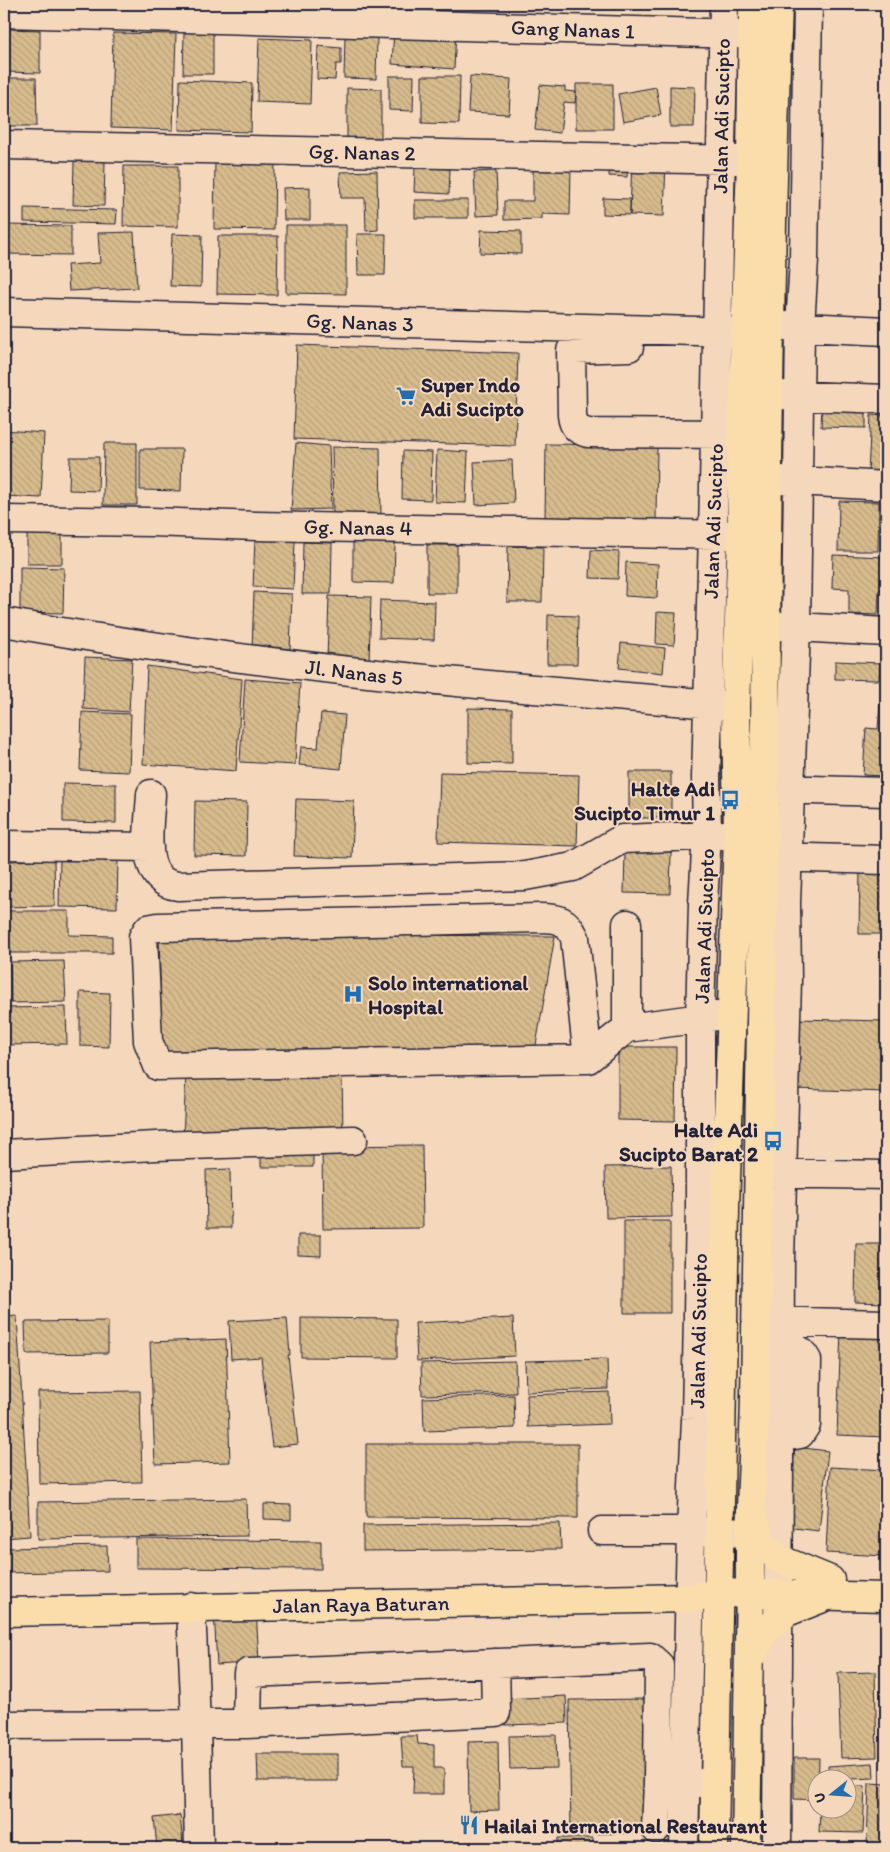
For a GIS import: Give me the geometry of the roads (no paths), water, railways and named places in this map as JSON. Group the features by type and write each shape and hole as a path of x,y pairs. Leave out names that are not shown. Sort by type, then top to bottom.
{"main road":[{"name":"Jalan Adi Sucipto","path":"746,1848 750,1521 767,1437 770,1173 775,980 774,902 763,846 736,778 736,706 742,535 742,434 754,335 772,260 765,35 753,4"},
{"name":"Jalan Adi Sucipto","path":"714,1848 720,1531 709,1419 713,1208 727,1134 734,906 763,846 777,789 766,624 766,479 770,394 754,335 751,160 765,35 778,4"},
{"path":"750,1521 762,1543 787,1612 830,1588 886,1597"},
{"path":"778,1588 830,1588 886,1581"},
{"name":"Jalan Raya Baturan","path":"4,1612 690,1598 718,1585 778,1588"},
{"path":"748,1671 766,1630 778,1588"}],"street":[{"name":"Jalan Adi Sucipto","path":"713,1208 700,1134 700,1019 707,834 707,704 713,534 724,4"},
{"name":"Jalan Adi Sucipto","path":"777,789 796,628 800,327 804,259 808,4"},
{"name":"Gang Nanas 1","path":"4,13 765,35 808,38"},
{"name":"Gg. Nanas 2","path":"4,145 751,160"},
{"path":"772,260 804,259"},
{"name":"Gg. Nanas 3","path":"4,312 716,339"},
{"path":"742,434 588,432 579,430 573,425 571,351 575,349 716,339 800,327 886,331"},
{"path":"770,394 886,399"},
{"path":"768,446 798,447"},
{"path":"766,479 886,486"},
{"name":"Gg. Nanas 4","path":"4,520 742,535"},
{"name":"Jl. Nanas 5","path":"4,622 190,652 400,677 736,706"},
{"path":"766,624 796,628 886,632"},
{"path":"706,777 736,778"},
{"path":"777,789 886,792"},
{"path":"151,794 149,846 152,866 157,876 166,883 178,886 525,876 573,867 622,839 707,834 763,846 886,860"},
{"path":"4,845 149,846"},
{"path":"703,904 734,906"},
{"path":"588,1059 575,938 571,929 559,919 158,926 148,930 144,937 148,1041 158,1066 588,1059 627,1028 731,1014"},
{"path":"627,1028 628,924"},
{"path":"702,957 733,960"},
{"path":"700,1134 727,1134"},
{"path":"4,1154 156,1146 353,1140"},
{"path":"770,1173 886,1175"},
{"path":"768,1320 886,1324"},
{"path":"767,1437 800,1434 806,1425 807,1360 803,1353 791,1346 768,1320"},
{"name":"Jalan Adi Sucipto","path":"684,1848 691,1531 709,1419"},
{"name":"Jalan Adi Sucipto","path":"767,1437 778,1588 777,1848"},
{"path":"602,1531 720,1531 750,1521"},
{"path":"190,1607 200,1848"},
{"path":"247,1724 248,1673 650,1657 659,1665 656,1829"},
{"path":"4,1724 247,1724 496,1712 495,1664"},
{"path":"748,1671 777,1683"},
{"path":"658,1781 716,1783"}],"place":[{"name":"Super Indo Adi Sucipto","path":"406,396"},
{"name":"Halte Adi Sucipto Timur 1","path":"730,800"},
{"name":"Solo international Hospital","path":"353,994"},
{"name":"Halte Adi Sucipto Barat 2","path":"773,1141"},
{"name":"Hailai International Restaurant","path":"469,1825"}]}
